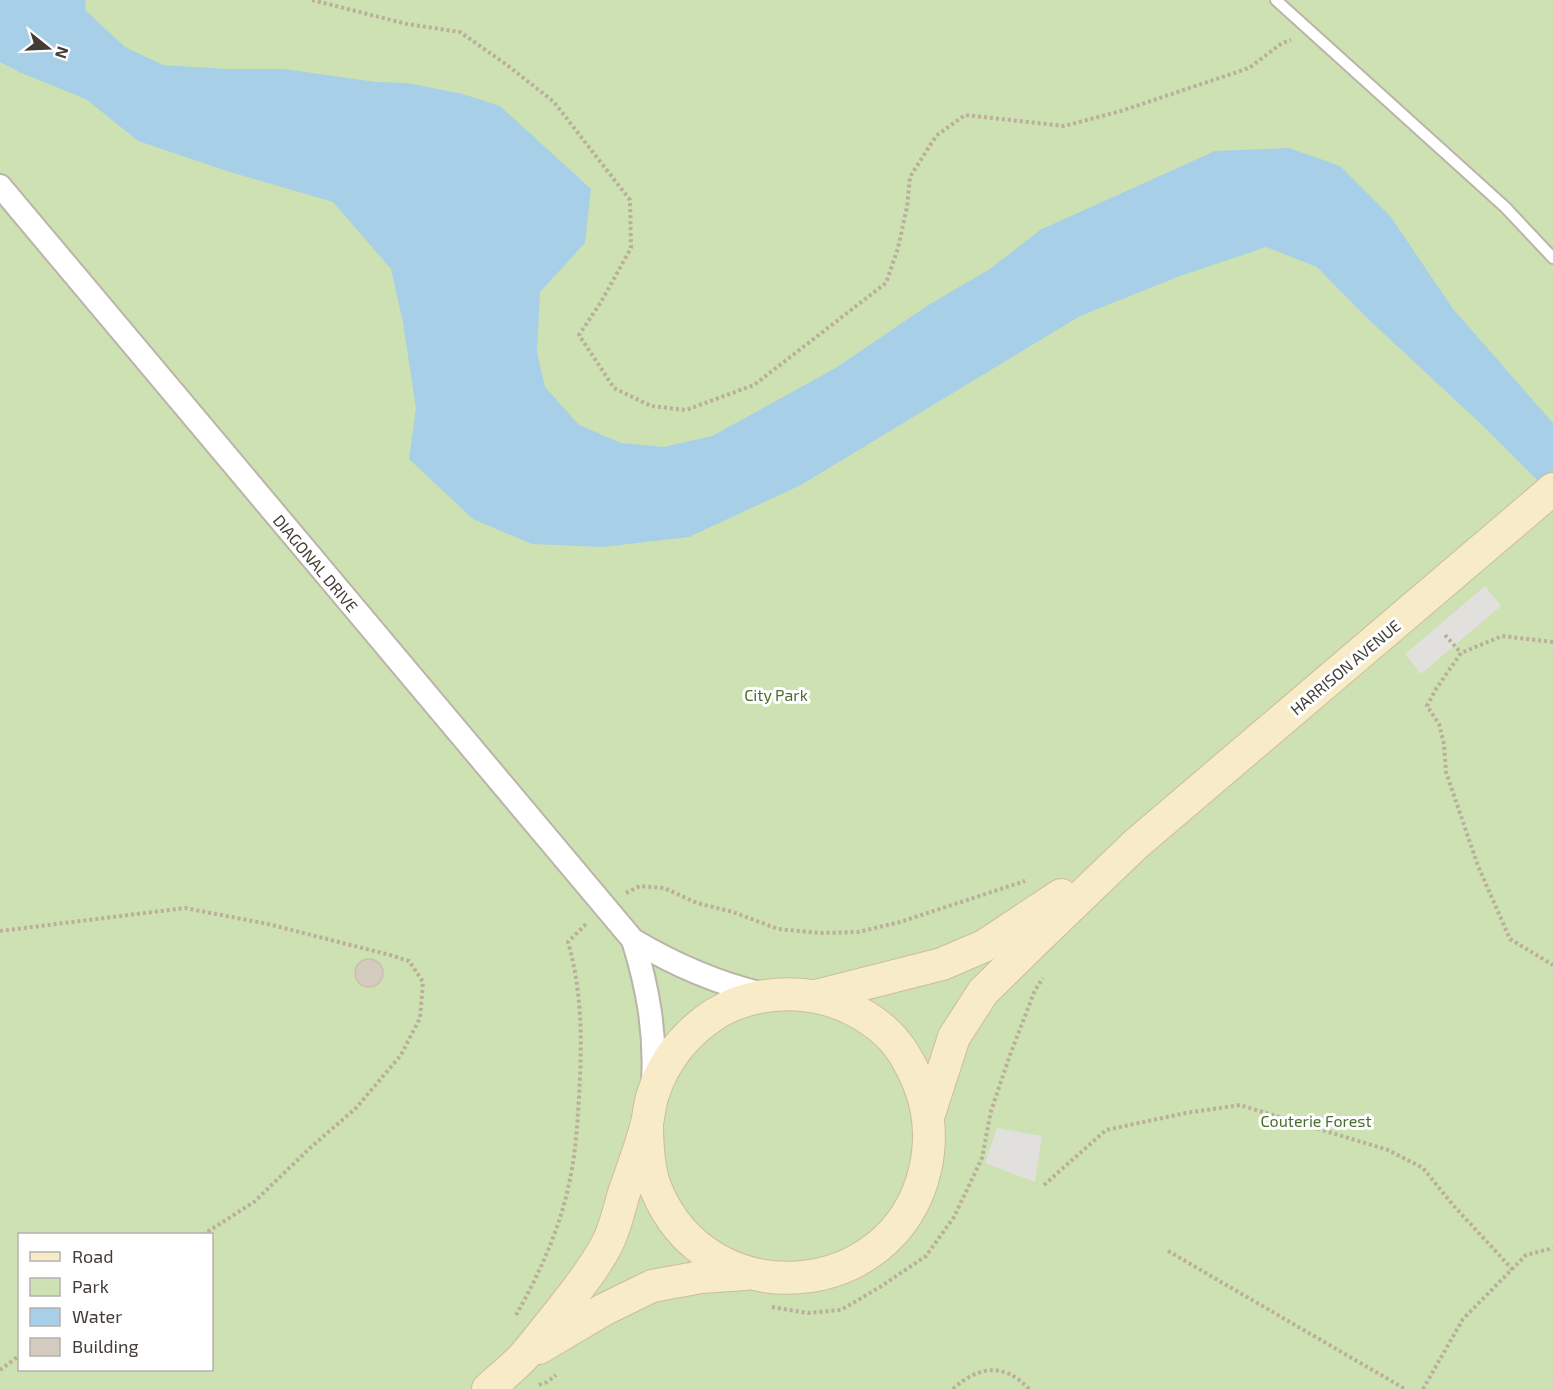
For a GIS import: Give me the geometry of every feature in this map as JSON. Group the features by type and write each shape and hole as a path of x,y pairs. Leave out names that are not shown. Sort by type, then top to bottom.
{"street":[{"name":"DIAGONAL DRIVE","path":"0,186 633,940 667,960 704,977 767,995"},
{"name":"HARRISON AVENUE","path":"928,1114 954,1037 983,992 1137,844 1553,489"},
{"name":"HARRISON AVENUE","path":"815,996 942,964 984,946 1137,844"},
{"name":"DIAGONAL DRIVE","path":"633,940 653,1023 654,1059 650,1109"},
{"name":"HARRISON AVENUE","path":"488,1389 523,1358 592,1271 609,1241 664,1068 681,1043 702,1023 722,1010 767,995 815,996 848,1007 877,1025 902,1050 919,1080 928,1114 929,1152 921,1186 905,1217 881,1244 853,1263 819,1275 785,1279 750,1274 700,1277 652,1286 603,1310 523,1358"},
{"name":"HARRISON AVENUE","path":"650,1109 648,1157 656,1188 671,1218 693,1242 720,1262 750,1274"}],"lane":[{"path":"1276,0 1505,207 1553,258"}],"path":[{"path":"312,0 407,24 460,32 554,102 630,200 632,248 602,302 579,335 614,388 651,406 686,410 754,385 886,283 898,248 907,207 910,177 936,136 965,115 1064,126 1141,104 1249,68 1282,43 1312,33"},
{"path":"1445,635 1461,653"},
{"path":"1553,642 1502,636 1461,653 1427,706 1439,724 1444,744 1446,772 1478,866 1510,939 1553,965"},
{"path":"511,1324 536,1281 554,1235 570,1180 578,1122 581,1050 579,998 568,942 604,906 640,886 664,888 697,903 733,912 778,929 820,933 858,932 900,922 1030,879"},
{"path":"0,931 185,908 268,924 390,956 408,962 423,982 420,1018 400,1055 356,1108 254,1202 206,1233"},
{"path":"770,1307 808,1313 841,1310 926,1256 954,1217 982,1158 991,1111 1010,1055 1035,990 1046,974"},
{"path":"1044,1185 1106,1130 1186,1113 1240,1105 1388,1150 1423,1168 1452,1204 1513,1270"},
{"path":"1423,1389 1463,1319 1526,1255 1553,1248"},
{"path":"1168,1251 1405,1389"},
{"path":"0,1370 18,1356"},
{"path":"537,1386 547,1382 563,1369"},
{"path":"953,1389 965,1378 979,1372 994,1370 1006,1372 1029,1389"}],"green space":[{"name":"City Park","path":"0,0 1553,0 1553,1389 0,1389"}],"shaded area":[{"path":"1485,586 1501,606 1421,674 1405,654"},
{"path":"997,1128 1042,1136 1035,1182 985,1163"}],"water":[{"path":"0,0 86,0 85,10 125,47 163,65 227,69 284,69 376,82 407,83 463,94 500,106 591,189 585,243 540,292 537,352 545,387 579,425 621,443 664,447 712,436 834,369 930,304 990,269 1040,230 1215,151 1289,148 1340,166 1391,217 1453,309 1553,423 1553,496 1317,267 1266,247 1180,276 1080,316 801,485 689,537 603,547 532,544 473,519 409,459 416,408 403,323 391,269 333,202 230,172 138,141 86,99 0,62"}],"building":[{"path":"369,959 379,963 383,973 379,983 369,987 359,983 355,973 359,963"}],"park label":[{"name":"Couterie Forest","path":"1316,1120"}]}
